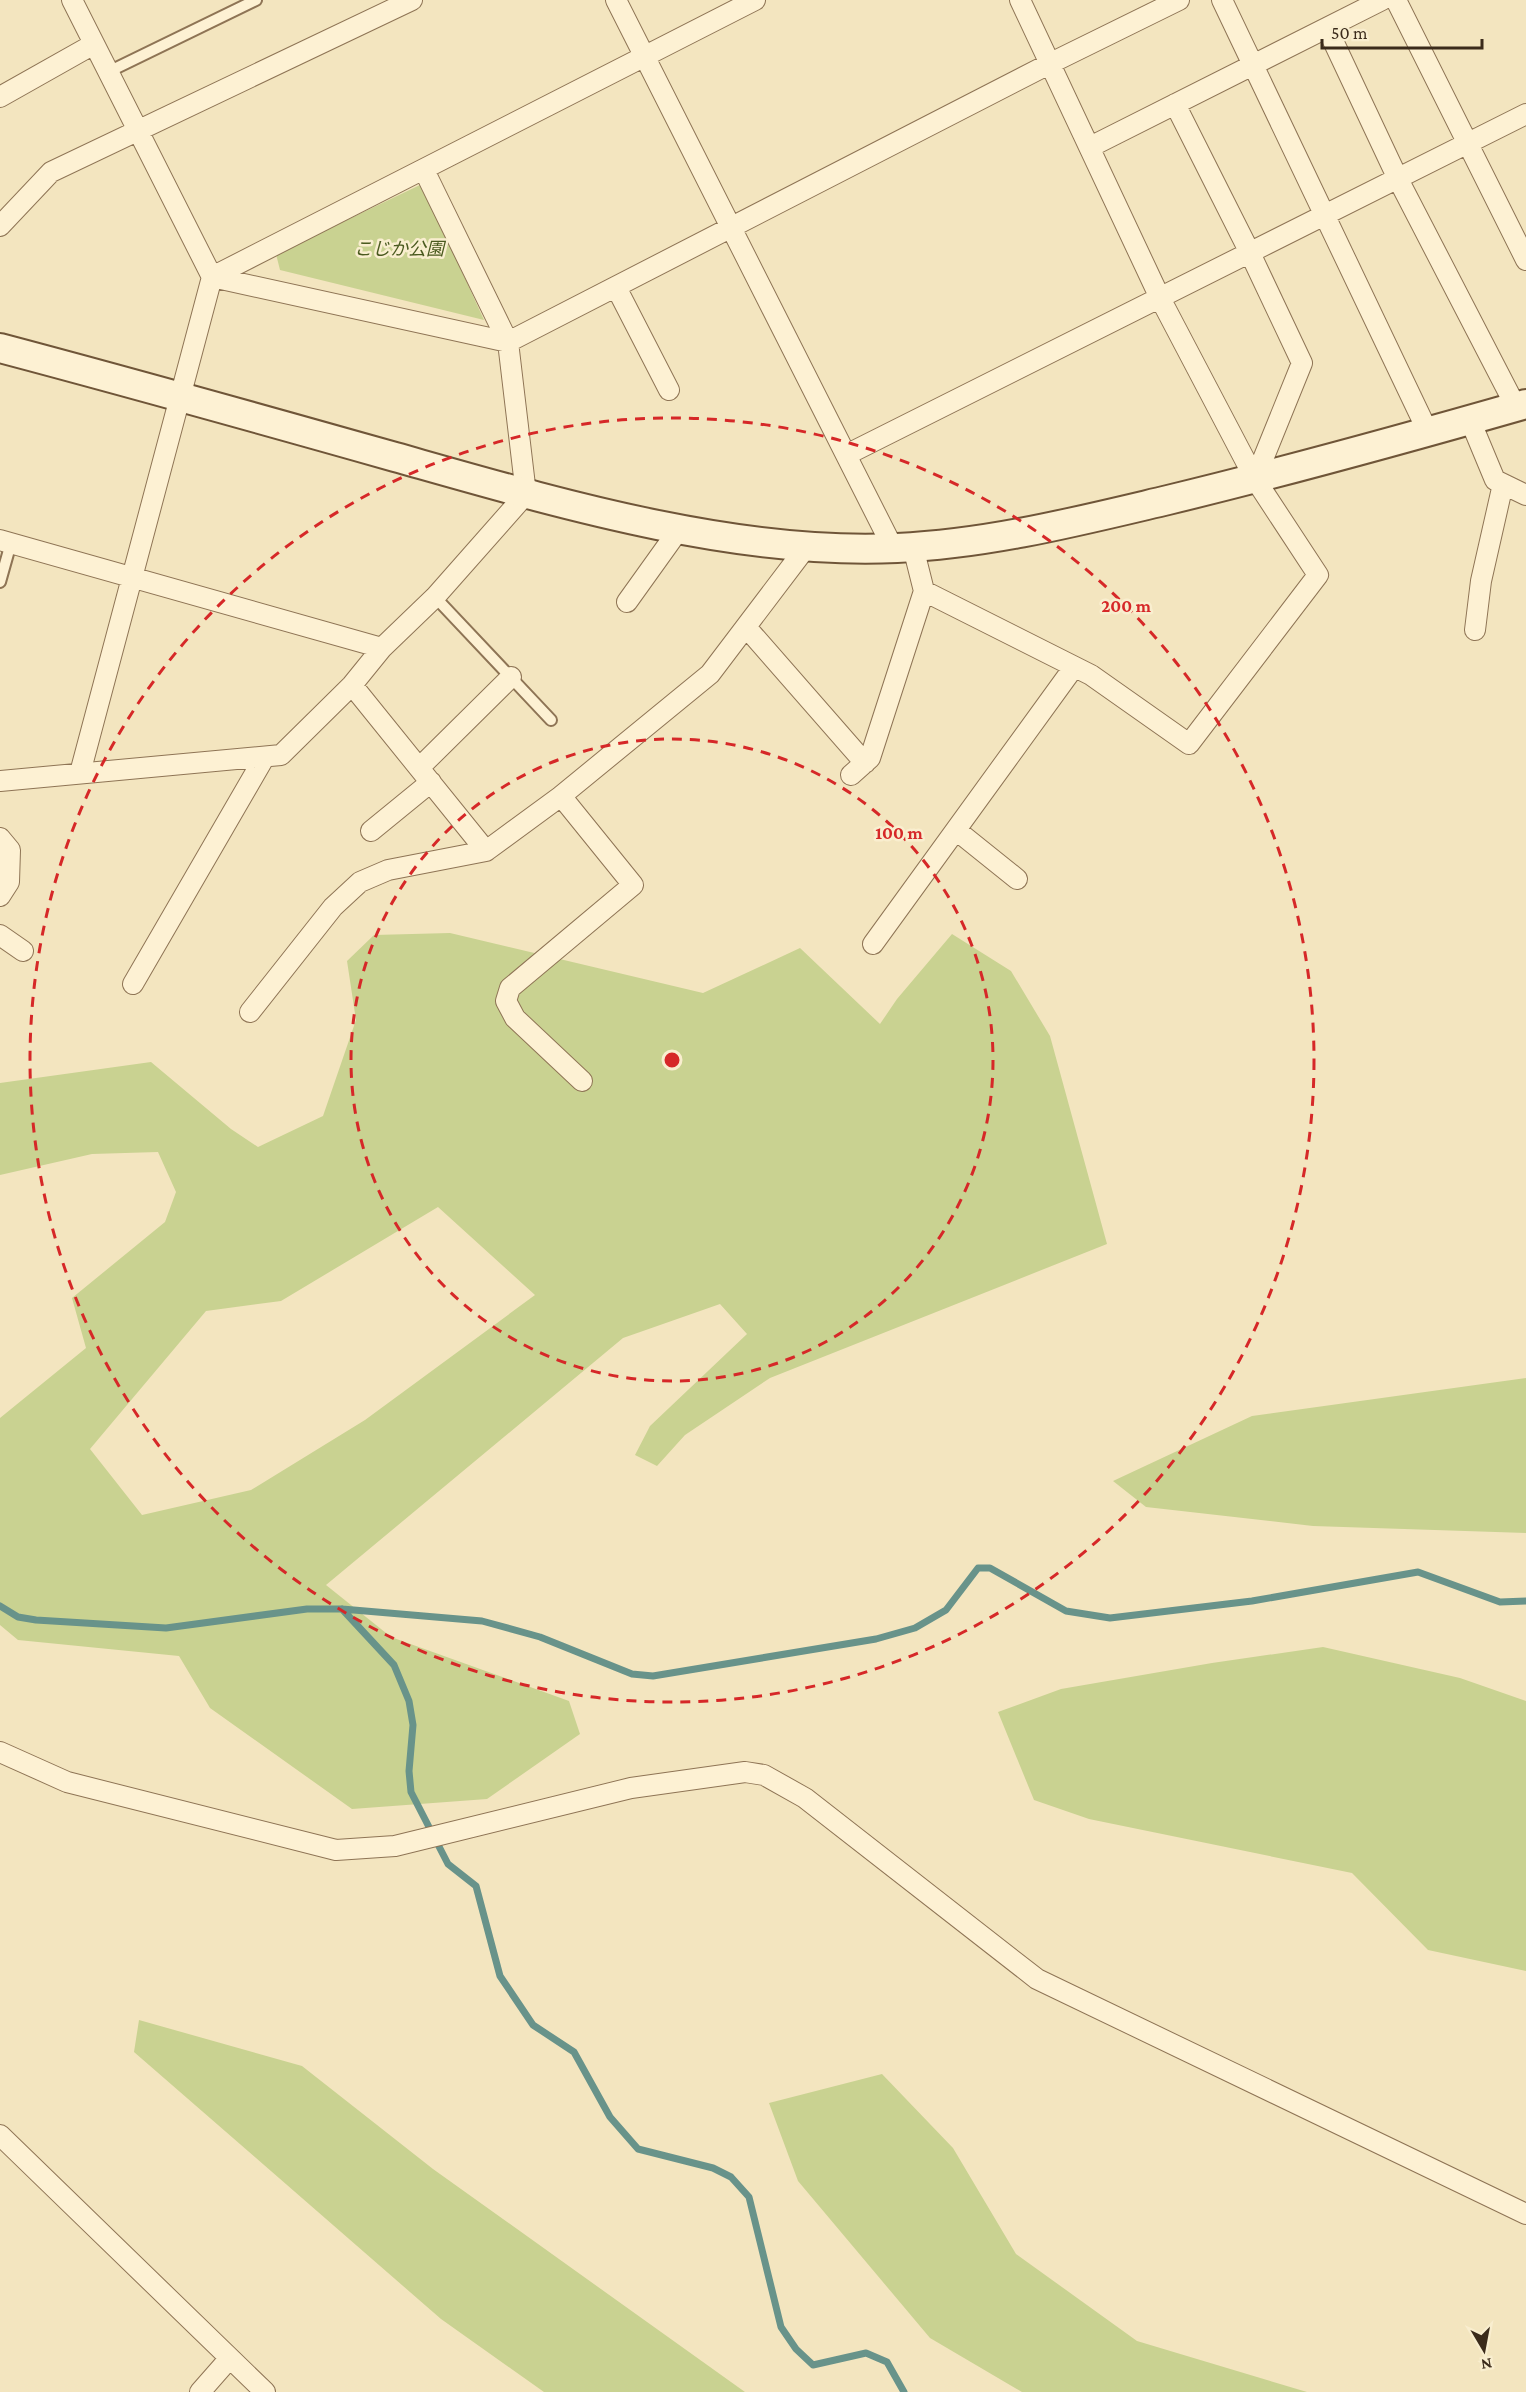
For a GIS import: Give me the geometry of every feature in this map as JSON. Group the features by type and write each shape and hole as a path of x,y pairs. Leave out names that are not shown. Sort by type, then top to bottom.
{"street":[{"path":"72,0 212,277 80,773"},
{"path":"0,226 51,172 412,0"},
{"path":"616,0 846,455 903,548 924,591 1091,675 1189,744 1318,575 1255,479 1160,298 1020,0"},
{"path":"212,277 755,0"},
{"path":"212,277 508,342 1051,63 1179,0"},
{"path":"1222,0 1428,432"},
{"path":"1090,147 1382,0"},
{"path":"1396,0 1526,260"},
{"path":"0,348 181,396 526,494 714,536 807,546 903,548 1030,532 1255,479 1521,406 1398,179 1327,28"},
{"path":"0,97 94,44"},
{"path":"1175,104 1302,363 1255,479"},
{"path":"846,455 1526,114"},
{"path":"0,781 264,758 281,754 351,685 382,648 435,597 526,494 508,342 424,170"},
{"path":"616,286 669,390"},
{"path":"1470,420 1495,480 1526,495"},
{"path":"1475,630 1480,581 1503,484"},
{"path":"627,602 680,528"},
{"path":"6,542 382,648"},
{"path":"250,1012 333,907 360,882 388,870 486,851 561,796 711,674 807,546"},
{"path":"746,627 858,769 870,758 924,591"},
{"path":"873,944 1074,667"},
{"path":"371,831 425,775 511,677"},
{"path":"351,685 486,851"},
{"path":"133,984 264,758"},
{"path":"561,796 633,885 510,988 506,1000 515,1018 582,1081"},
{"path":"956,830 1017,879"},
{"path":"0,838 10,850 9,882 0,896"},
{"path":"0,935 24,951"},
{"path":"0,1752 67,1782 336,1851 395,1846 632,1788 745,1772 764,1775 805,1798 1037,1979 1526,2214"},
{"path":"0,2135 265,2392"},
{"path":"200,2392 229,2359"}],"lane":[{"path":"108,72 256,0"},
{"path":"0,582 6,542"},
{"path":"435,597 551,720"}],"green space":[{"name":"こじか公園","path":"422,184 484,320 280,270 276,254"},
{"path":"450,933 703,993 800,948 880,1024 897,999 952,934 1011,971 1050,1036 1107,1244 770,1378 685,1435 657,1466 635,1455 650,1426 747,1334 720,1304 623,1338 326,1585 391,1637 569,1701 580,1734 487,1799 352,1809 210,1708 179,1656 18,1640 0,1625 0,1418 86,1348 72,1298 165,1222 176,1192 158,1152 92,1154 0,1175 0,1083 151,1062 231,1129 258,1147 323,1116 356,1020 347,961 374,935","holes":["438,1207 535,1295 365,1420 251,1490 142,1515 90,1449 206,1311 281,1301"]},
{"path":"1526,1378 1526,1533 1313,1526 1146,1507 1113,1481 1252,1416"},
{"path":"1323,1647 1460,1678 1526,1701 1526,1971 1428,1950 1352,1873 1089,1819 1034,1800 998,1712 1061,1689"},
{"path":"139,2020 302,2066 433,2169 745,2392 544,2392 441,2319 134,2052"},
{"path":"882,2074 953,2148 1016,2254 1137,2341 1307,2392 1022,2392 930,2338 798,2181 769,2103"}],"waterway":[{"path":"0,1606 18,1617 36,1620 166,1628 307,1609 342,1609 482,1621 540,1637 632,1674 653,1676 876,1639 915,1628 946,1610 978,1568 990,1568 1066,1611 1110,1618 1252,1601 1418,1572 1500,1602 1526,1601"},
{"path":"342,1609 394,1665 409,1701 413,1725 409,1771 411,1792 448,1864 476,1886 500,1976 533,2025 574,2052 610,2117 638,2149 713,2168 731,2177 749,2197 781,2327 796,2349 813,2365 866,2353 887,2362 904,2392"}]}
